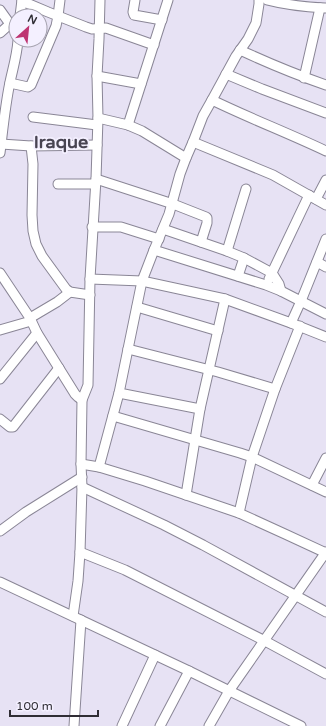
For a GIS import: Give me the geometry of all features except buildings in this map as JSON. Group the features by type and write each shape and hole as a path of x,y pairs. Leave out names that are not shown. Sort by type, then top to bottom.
{"street":[{"path":"22,0 92,29 106,28 154,45"},
{"path":"10,82 28,87 31,85 56,26 60,0"},
{"path":"74,726 82,486 82,400 88,385 90,279 98,122 97,76 100,0"},
{"path":"135,0 134,15 162,20"},
{"path":"128,125 168,0"},
{"path":"99,467 119,393 142,281 173,204 180,174 203,116 256,23 259,0"},
{"path":"267,0 301,7 323,8 304,78"},
{"path":"0,10 8,20"},
{"path":"17,48 4,117 1,148 97,145"},
{"path":"240,50 304,78 326,85"},
{"path":"226,74 326,113"},
{"path":"97,76 141,84"},
{"path":"212,100 326,151"},
{"path":"33,117 128,125 142,131 186,158"},
{"path":"193,142 273,175 326,205"},
{"path":"31,146 32,215 36,244 42,256 70,292 90,295"},
{"path":"266,285 312,197 326,180"},
{"path":"58,184 96,182 173,204 206,217 208,223 201,242"},
{"path":"227,251 246,190"},
{"path":"92,227 121,227 159,239"},
{"path":"163,229 244,258 272,273 279,284 281,291"},
{"path":"291,323 326,239"},
{"path":"154,250 266,285 326,314"},
{"path":"238,276 244,258"},
{"path":"317,262 326,268"},
{"path":"0,273 4,285 30,320 75,394 82,400"},
{"path":"90,279 142,281 225,299 326,337"},
{"path":"0,330 30,320 70,292"},
{"path":"186,495 200,409 225,299"},
{"path":"137,307 218,331"},
{"path":"239,513 252,457 275,389 300,326"},
{"path":"0,379 38,333"},
{"path":"128,350 275,389"},
{"path":"0,419 10,427 13,427 59,368"},
{"path":"119,393 200,409"},
{"path":"113,416 252,457 326,492"},
{"path":"312,485 326,458"},
{"path":"81,464 99,467 239,513 326,553 295,595 265,641 229,691 209,726"},
{"path":"0,531 26,512 82,477"},
{"path":"82,486 203,545 326,612"},
{"path":"80,552 125,570 265,641 326,674"},
{"path":"0,582 190,671 302,726"},
{"path":"122,726 156,655"},
{"path":"160,726 190,671"}],"district":[{"name":"Iraque","path":"61,142"}]}
